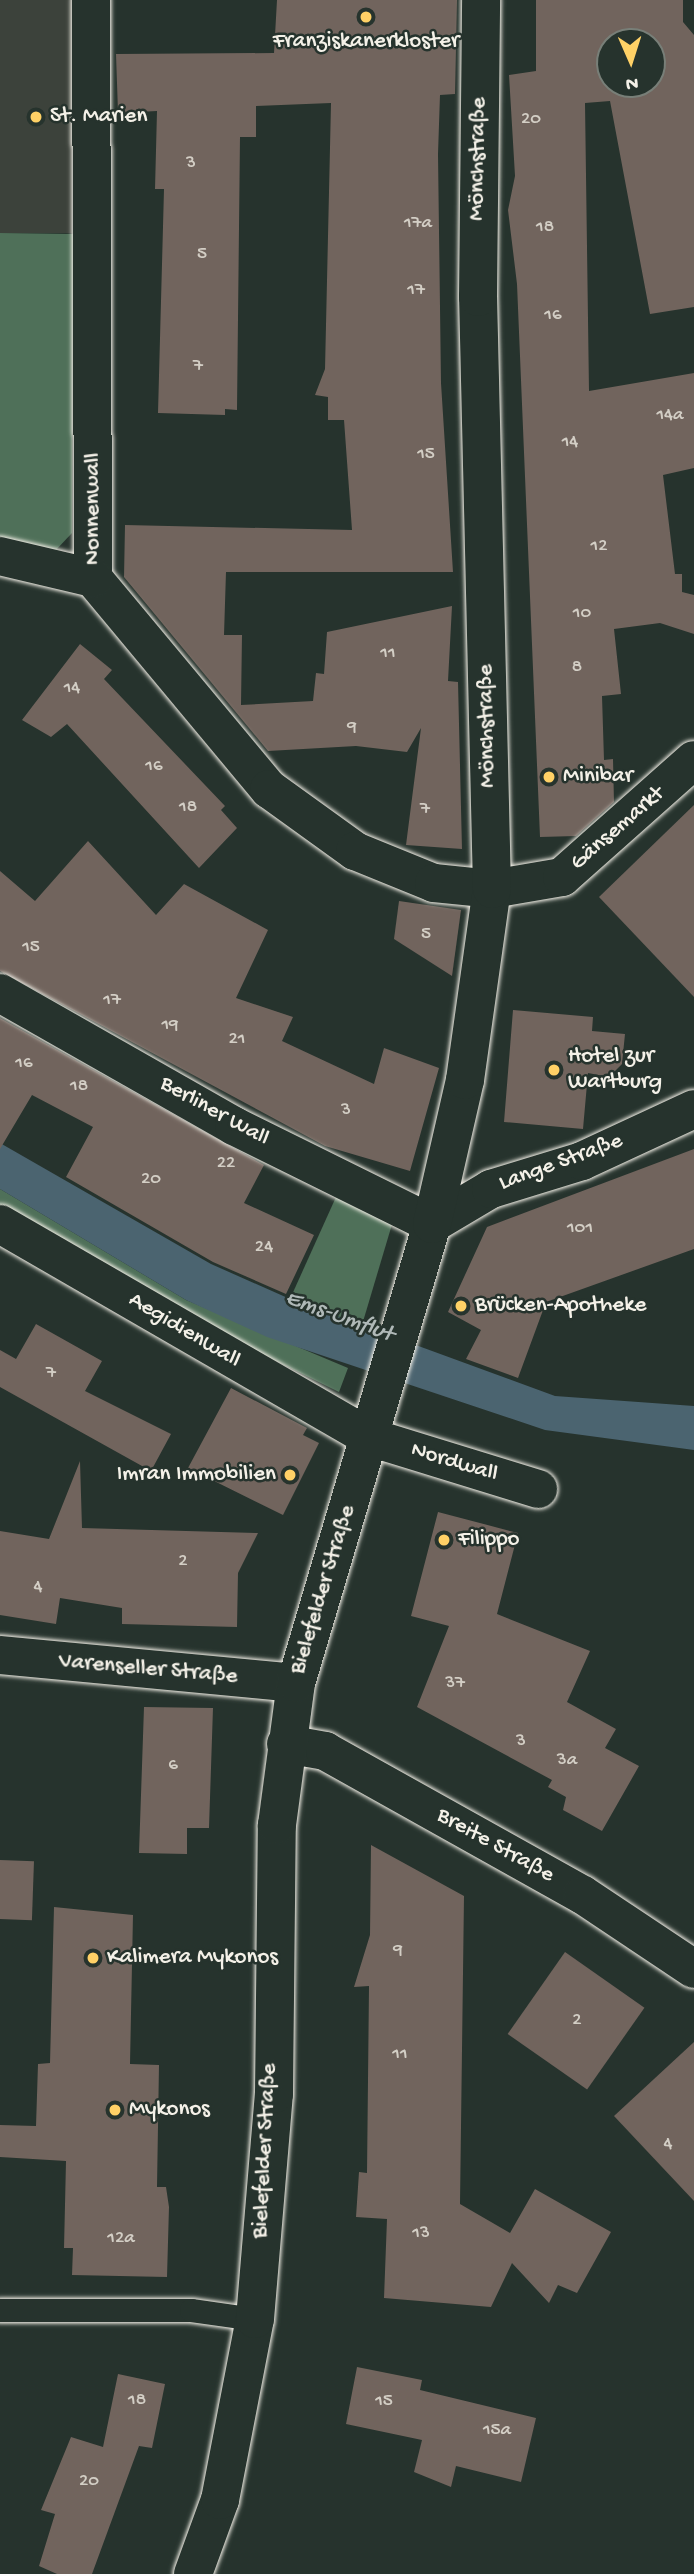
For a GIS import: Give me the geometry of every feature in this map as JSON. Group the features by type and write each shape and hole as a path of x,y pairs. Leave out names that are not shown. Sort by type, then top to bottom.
{"street":[{"name":"Nonnenwall","path":"91,0 93,578 269,789 355,851 435,883 492,889"},
{"name":"Mönchstraße","path":"373,1424 432,1224 466,1080 492,889 478,297 481,0"},
{"path":"0,556 93,578"},
{"name":"Gänsemarkt","path":"492,889 562,877 694,760"},
{"name":"Berliner Wall","path":"0,993 234,1126 432,1224"},
{"name":"Lange Straße","path":"432,1224 491,1189 582,1161 694,1109"},
{"name":"Aegidienwall","path":"0,1224 373,1424"},
{"name":"Nordwall","path":"373,1424 538,1489"},
{"name":"Bielefelder Straße","path":"193,2574 227,2473 255,2319 274,2094 273,1898 286,1744 296,1683 373,1424"},
{"name":"Varenseller Straße","path":"0,1655 296,1683"},
{"name":"Breite Straße","path":"286,1744 325,1751 583,1895 694,1969"}],"lane":[{"path":"0,2310 191,2310 255,2319"}],"shaded area":[{"name":"St. Marien","path":"0,0 72,0 72,233 0,233"}],"green space":[{"path":"0,233 73,234 72,533 55,551 0,537"},
{"path":"0,1189 186,1300 348,1368 339,1392 180,1314 0,1212"},
{"path":"336,1197 393,1221 362,1325 290,1299"}],"water":[{"name":"Ems-Umflut","path":"0,1143 211,1264 290,1299 555,1396 694,1406 694,1450 545,1430 267,1337 186,1300 0,1189"}],"building":[{"path":"277,0 457,0 455,94 440,95 438,154 441,383 453,572 226,572 224,635 242,635 241,705 313,701 316,673 324,674 327,632 452,606 448,681 458,682 462,849 406,845 421,728 407,752 356,746 268,751 124,577 125,525 352,530 344,420 328,420 328,397 315,395 325,369 331,103 256,106 256,137 240,137 237,410 225,409 225,415 158,413 164,189 155,189 157,111 118,113 116,54 274,53"},
{"path":"536,0 683,0 683,22 694,35 694,307 650,314 610,101 585,103 589,391 694,373 694,468 663,475 675,574 682,574 682,592 694,595 694,634 660,623 614,629 621,694 602,696 604,760 613,759 614,802 576,836 540,837 517,284 508,210 515,176 509,75 536,71"},
{"path":"80,644 112,670 104,679 225,806 221,810 237,828 199,868 67,724 51,737 22,720"},
{"path":"694,805 694,997 599,897"},
{"path":"88,841 156,915 184,884 268,930 236,998 293,1017 282,1041 374,1084 384,1048 439,1068 410,1171 325,1146 0,971 0,871 35,901"},
{"path":"399,901 461,910 452,976 394,939"},
{"name":"Hotel zur Wartburg","path":"513,1010 593,1017 592,1031 625,1034 622,1064 609,1077 588,1073 583,1129 504,1122"},
{"path":"0,1018 264,1165 244,1203 314,1235 286,1294 213,1262 66,1177 93,1127 32,1095 0,1149"},
{"path":"694,1149 694,1249 546,1302 518,1378 466,1359 481,1330 448,1312 487,1227"},
{"path":"36,1324 102,1361 85,1391 171,1434 151,1471 0,1387 0,1350 16,1359"},
{"path":"231,1388 307,1428 303,1435 319,1443 283,1515 188,1468"},
{"path":"80,1461 82,1528 258,1533 238,1573 237,1627 122,1624 122,1608 60,1598 56,1624 0,1615 0,1531 49,1539"},
{"path":"438,1512 518,1533 497,1614 590,1651 567,1702 616,1729 605,1748 639,1766 602,1831 563,1810 566,1797 548,1787 552,1780 417,1707 449,1626 411,1616"},
{"path":"144,1707 213,1708 209,1828 187,1828 187,1854 139,1853"},
{"path":"371,1845 464,1896 460,2204 510,2233 535,2189 611,2232 577,2293 558,2285 549,2303 512,2263 491,2307 384,2298 387,2219 356,2217 359,2172 367,2173 369,1986 354,1987 370,1935"},
{"path":"0,1860 34,1861 32,1920 0,1919"},
{"path":"54,1907 133,1915 130,2064 159,2065 157,2187 166,2187 169,2207 167,2277 72,2275 73,2248 64,2248 66,2161 0,2157 0,2125 36,2126 38,2064 50,2063"},
{"path":"565,1952 644,2008 587,2090 508,2034"},
{"path":"694,2042 694,2201 614,2116"},
{"path":"357,2367 422,2380 420,2390 536,2418 521,2482 456,2466 451,2487 414,2472 422,2440 346,2424"},
{"path":"118,2374 165,2384 152,2448 139,2446 92,2574 57,2574 39,2566 55,2514 41,2510 71,2437 103,2447"}],"place":[{"name":"Franziskanerkloster","path":"366,17"},
{"name":"St. Marien","path":"36,117"},
{"name":"Minibar","path":"549,777"},
{"name":"Hotel zur Wartburg","path":"554,1070"},
{"name":"Brücken-Apotheke","path":"461,1306"},
{"name":"Imran Immobilien","path":"290,1475"},
{"name":"Filippo","path":"444,1540"},
{"name":"Kalimera Mykonos","path":"93,1958"},
{"name":"Mykonos","path":"115,2110"}]}
